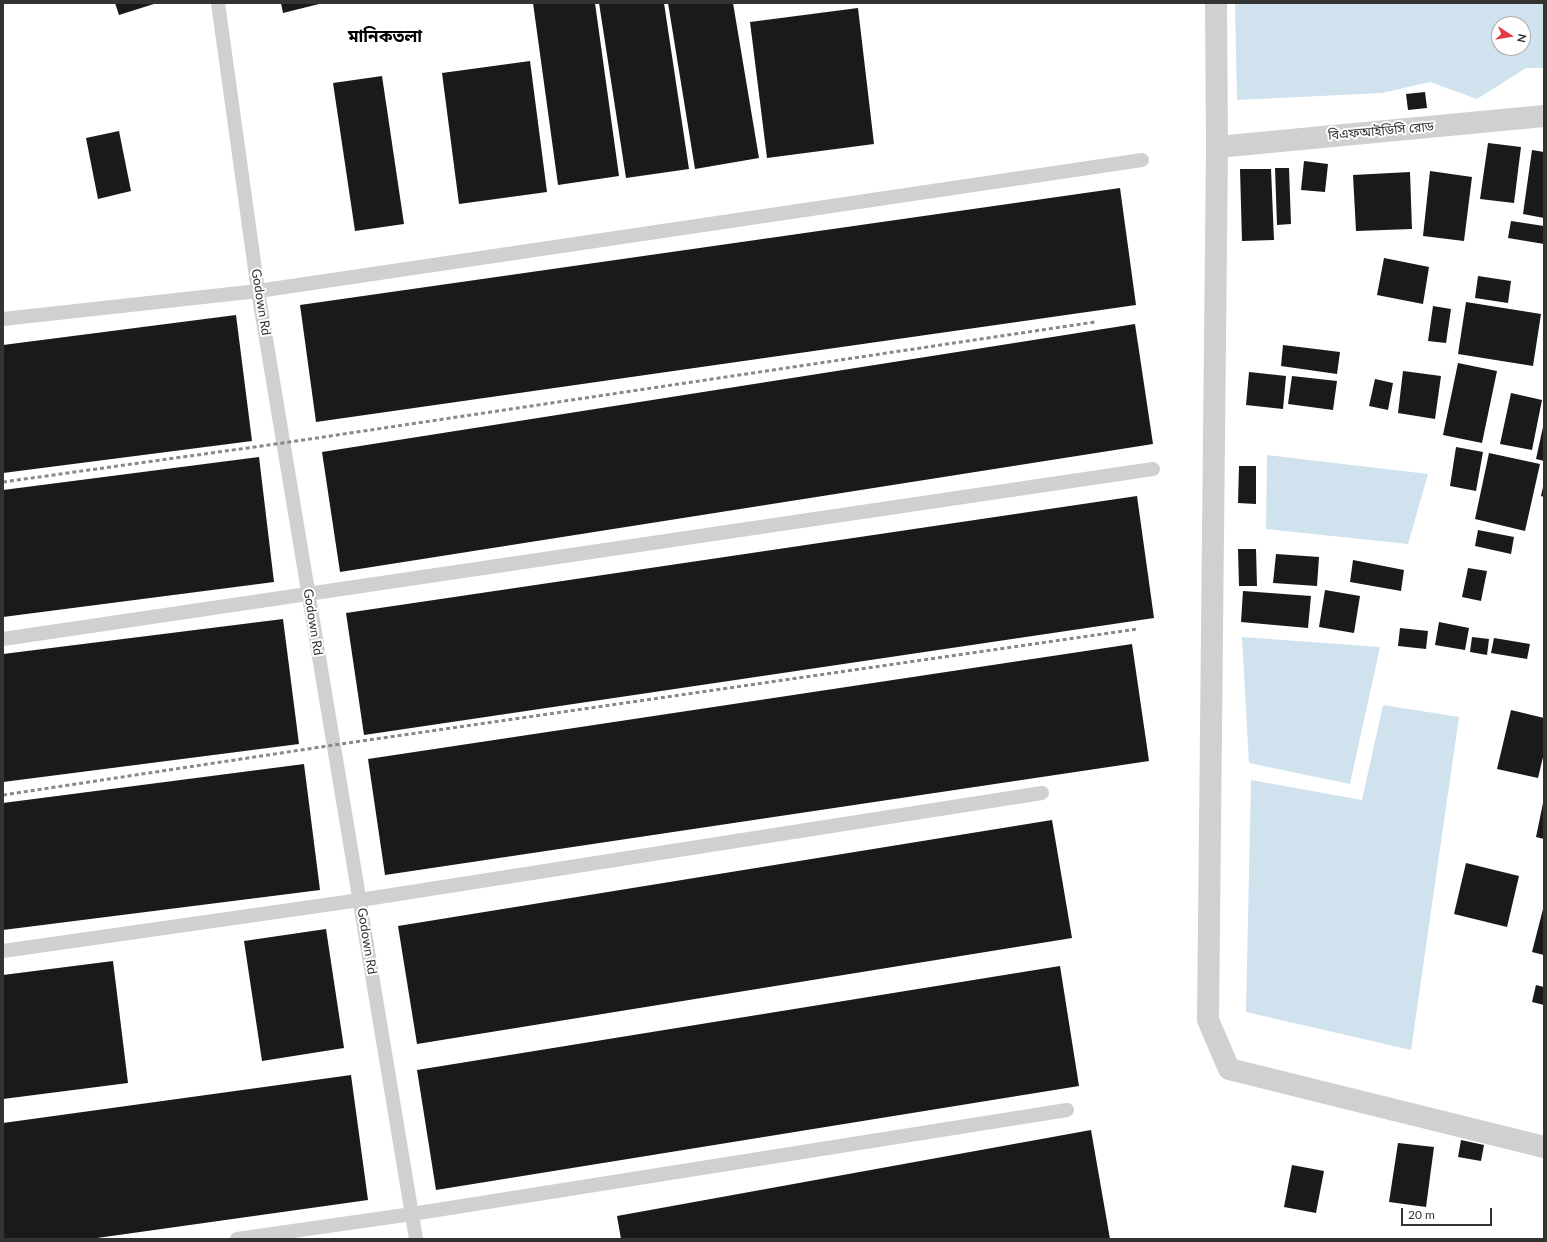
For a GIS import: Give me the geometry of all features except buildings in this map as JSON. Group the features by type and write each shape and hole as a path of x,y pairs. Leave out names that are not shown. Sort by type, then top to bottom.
{"street":[{"path":"1216,3 1217,147 1208,1020 1229,1069 1544,1147"},
{"name":"বিএফআইডিসি রোড","path":"1217,147 1544,116"}],"lane":[{"name":"Godown Rd","path":"218,3 258,291 416,1239"},
{"path":"3,319 258,291 1142,160"},
{"path":"3,638 1153,469"},
{"path":"3,951 360,900 1042,793"},
{"path":"237,1239 412,1214 1067,1110"}],"water":[{"path":"1235,3 1544,3 1544,68 1526,68 1477,99 1430,82 1382,93 1237,100"},
{"path":"1267,455 1428,474 1408,544 1266,529"},
{"path":"1242,637 1380,647 1350,784 1249,763"},
{"path":"1383,705 1459,717 1411,1050 1246,1012 1251,780 1362,800"}],"railway":[{"path":"3,482 283,443 1095,322"},
{"path":"3,795 334,745 1137,629"}],"district":[{"name":"মানিকতলা","path":"385,37"}]}
